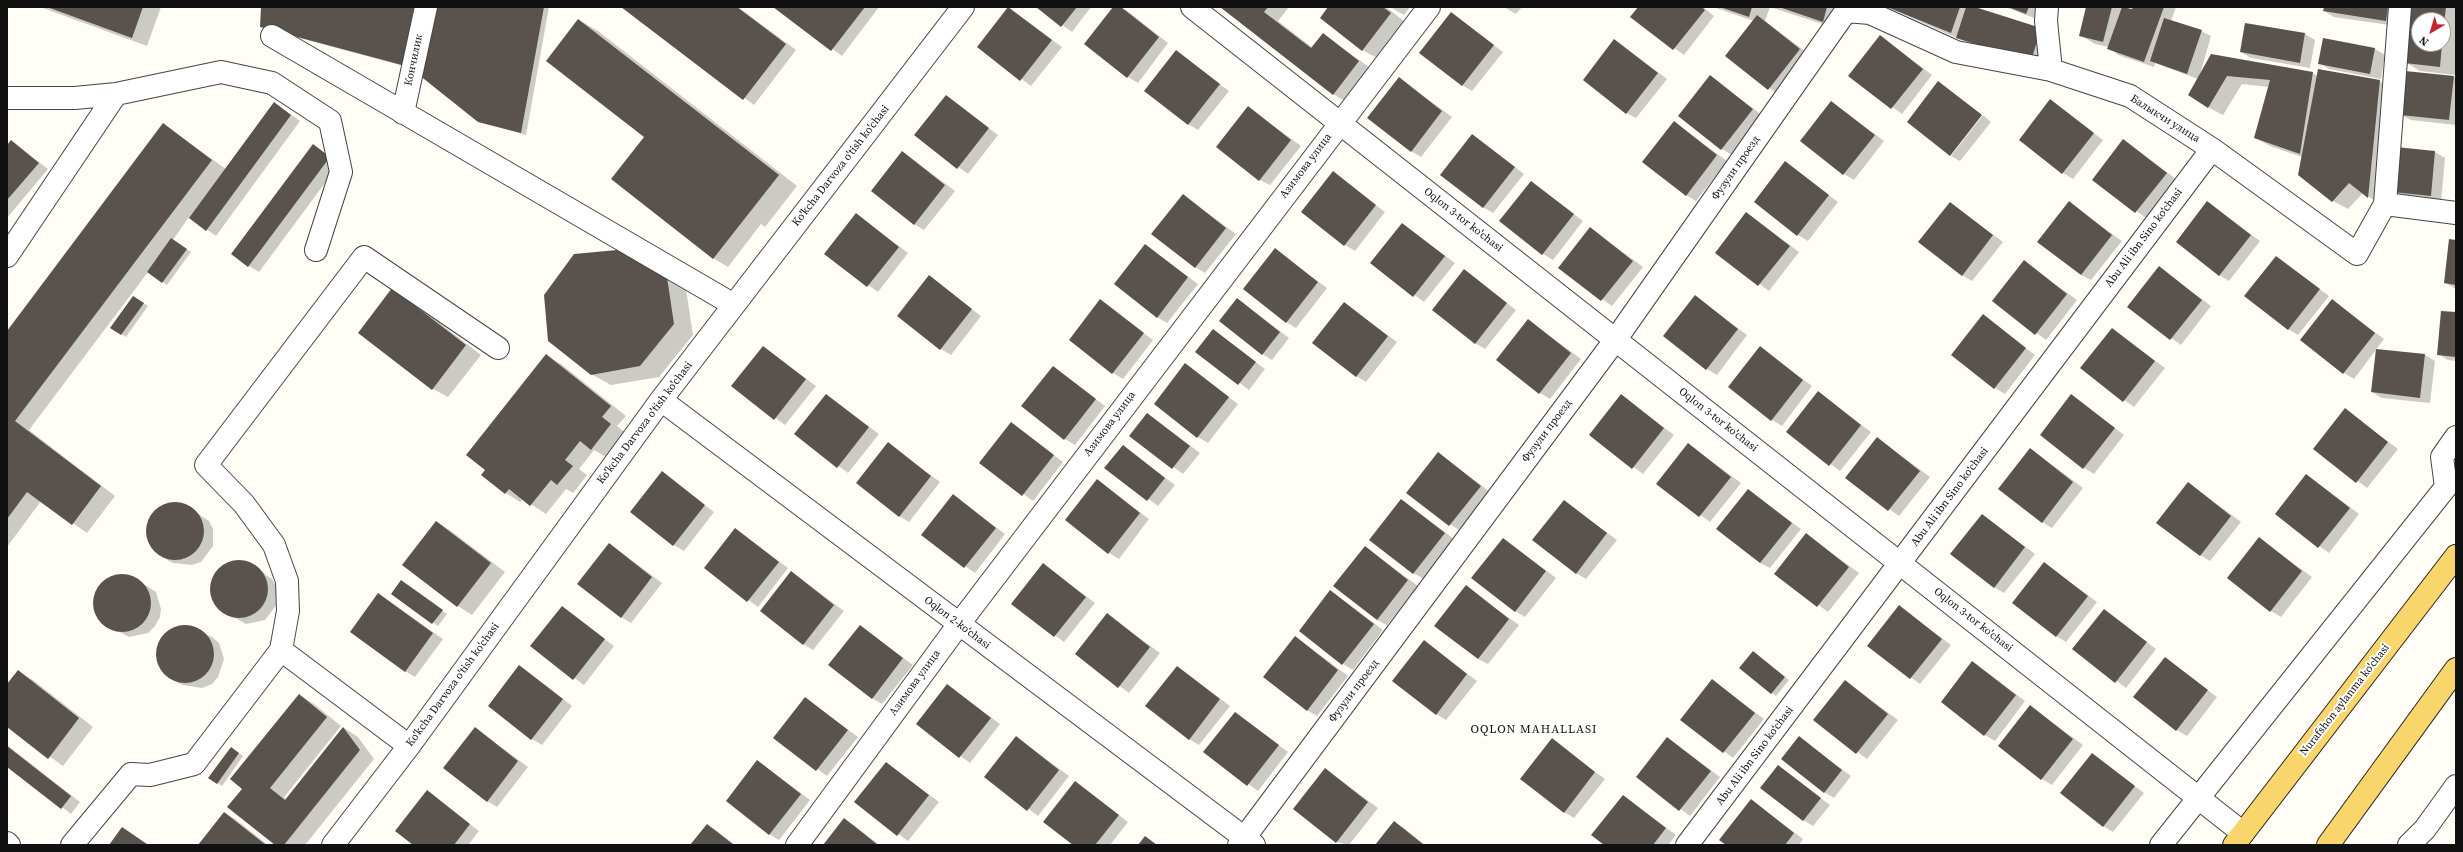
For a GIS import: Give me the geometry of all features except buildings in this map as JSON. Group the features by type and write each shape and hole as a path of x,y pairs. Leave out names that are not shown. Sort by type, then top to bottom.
{"main road":[{"name":"Nurafshon aylanma ko'chasi","path":"2239,839 2456,556"},
{"path":"2328,845 2456,669"}],"street":[{"name":"Кончилик","path":"403,112 426,7"},
{"name":"Oqlon 3-tor ko'chasi","path":"1192,7 2198,797 2239,839"},
{"name":"Азимова улица","path":"797,845 959,624 1339,122 1429,7"},
{"path":"2047,7 2046,21 2051,70"},
{"name":"Балыкчи улица","path":"1846,11 1870,13 1956,52 2051,70 2130,96 2212,149 2357,254 2386,204 2400,7"},
{"name":"Ko'kcha Darvoza o'tish ko'chasi","path":"333,845 409,746 661,400 958,9"},
{"name":"Фузули проезд","path":"1246,843 1616,339 1846,11"},
{"path":"272,36 734,305"},
{"path":"7,98 75,98 116,94 221,72 272,83 330,121 342,172 316,250"},
{"path":"7,256 116,94"},
{"name":"Abu Ali ibn Sino koʻchasi","path":"1687,845 2212,149"},
{"path":"2386,204 2456,213"},
{"path":"72,845 131,774 150,776 194,764 281,650 288,611 287,581 274,545 244,504 206,465 364,257 498,348"},
{"name":"Oqlon 2-ko‘chasi","path":"661,400 959,624 1246,843"},
{"path":"2161,845 2446,487 2442,457 2456,438"},
{"path":"281,650 409,746"},
{"path":"2409,845 2425,829 2456,786"}],"district":[{"name":"OQLON MAHALLASI","path":"1534,730"}]}
